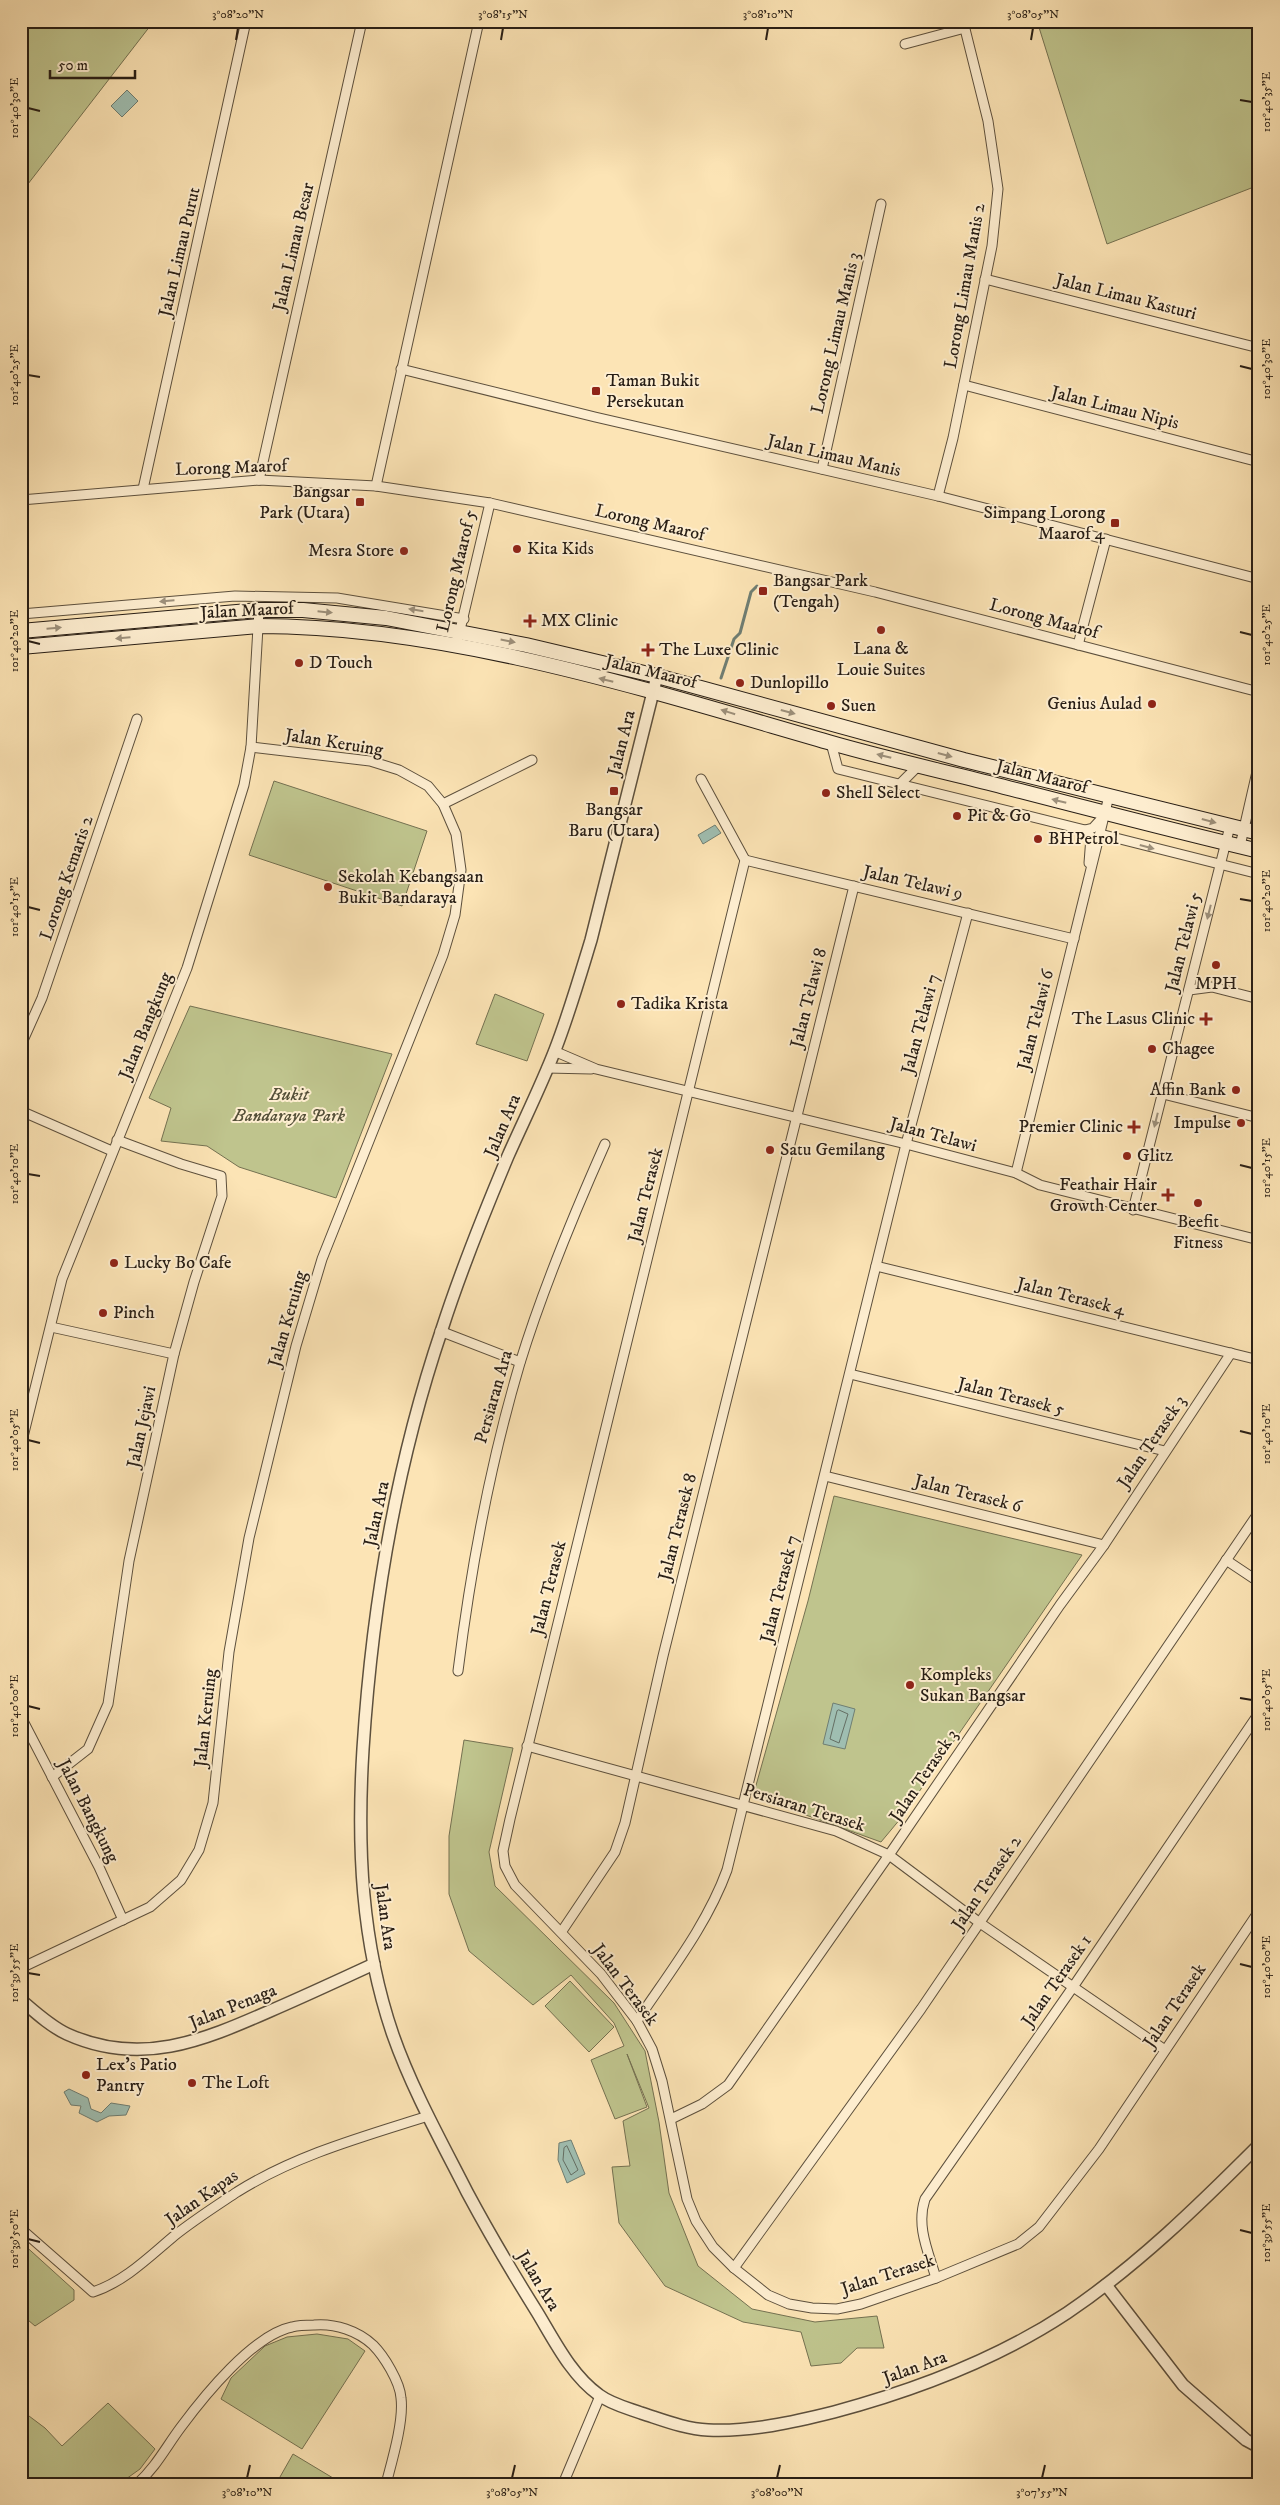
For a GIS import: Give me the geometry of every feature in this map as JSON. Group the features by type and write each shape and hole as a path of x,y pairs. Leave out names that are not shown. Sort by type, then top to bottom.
{"main road":[{"name":"Jalan Maarof","path":"21,631 259,610 303,610 462,625 526,645 657,676 964,760 1259,833"},
{"name":"Jalan Maarof","path":"21,647 259,626 294,626 384,634 456,647 654,691 831,743 1259,851"}],"street":[{"name":"Jalan Limau Purut","path":"143,489 246,21"},
{"name":"Jalan Limau Besar","path":"259,480 362,21"},
{"path":"376,486 479,21"},
{"path":"905,44 964,25"},
{"name":"Lorong Limau Manis 2","path":"938,496 964,385 992,246 998,189 988,121 964,25"},
{"name":"Lorong Limau Manis 3","path":"822,470 881,204"},
{"name":"Jalan Limau Kasturi","path":"985,279 1259,348"},
{"name":"Jalan Limau Manis","path":"401,369 938,496 1259,579"},
{"name":"Jalan Limau Nipis","path":"964,385 1259,462"},
{"name":"Lorong Maarof","path":"21,500 259,480 376,486 490,503 875,592 1259,692"},
{"name":"Lorong Maarof 5","path":"456,647 490,503"},
{"path":"1078,645 1106,539"},
{"name":"Jalan Maarof","path":"21,614 235,596 337,598 462,625"},
{"name":"Jalan Bangkung","path":"21,1445 62,1279 112,1150 187,968 244,785 251,747 259,610"},
{"name":"Jalan Ara","path":"657,676 591,940 554,1051 470,1248 440,1332 402,1476 382,1576 367,1693 359,1841 365,1911 374,1964 393,2036 428,2116 477,2210 565,2357 600,2396 636,2411 695,2429 729,2430 800,2420 874,2401 954,2373 999,2353 1032,2334 1106,2285 1151,2248 1259,2145"},
{"name":"Lorong Kemaris 2","path":"21,1044 42,998 137,720"},
{"path":"831,743 838,769 899,785 1085,830 1093,828 1106,813"},
{"name":"Jalan Keruing","path":"21,1968 150,1907 181,1880 199,1850 213,1803 229,1652 249,1538 296,1346 322,1259 443,954 455,915 461,870 456,834 443,804 428,786 399,770 370,761 251,747"},
{"path":"443,804 532,760"},
{"path":"1240,846 1259,763"},
{"path":"899,785 919,765"},
{"path":"689,1092 745,860 701,779"},
{"name":"Jalan Telawi 6","path":"1016,1173 1109,796"},
{"path":"1259,814 1259,826"},
{"name":"Jalan Telawi 5","path":"1133,1210 1230,826"},
{"name":"Jalan Telawi 6","path":"1085,830 1092,837 1089,861 1090,876"},
{"path":"1100,834 1259,874"},
{"name":"Jalan Telawi 9","path":"745,860 1074,939"},
{"name":"Jalan Telawi 8","path":"796,1117 854,886"},
{"name":"Jalan Telawi 7","path":"906,1144 968,913"},
{"path":"1189,990 1212,987 1259,999"},
{"name":"Jalan Telawi","path":"554,1051 596,1069 906,1144 1016,1173 1040,1185 1133,1210 1259,1240"},
{"name":"Jalan Telawi","path":"546,1068 596,1069"},
{"name":"Jalan Terasek","path":"689,1092 503,1850 505,1866 515,1885 601,1974 637,2021 652,2049 670,2119 682,2180 693,2214 713,2247 734,2268 768,2295 789,2304 837,2309 861,2304 936,2278 1011,2248 1039,2227 1099,2148 1259,1911"},
{"path":"1163,1094 1259,1118"},
{"path":"21,1112 112,1150"},
{"name":"Jalan Terasek 8","path":"562,1932 615,1852 625,1823 796,1117"},
{"name":"Jalan Jejawi","path":"52,1777 88,1749 108,1704 129,1561 174,1354 194,1282 222,1196 221,1176 181,1164 117,1140"},
{"name":"Persiaran Ara","path":"458,1671 481,1515 499,1438 520,1362 545,1288 573,1215 605,1144"},
{"name":"Jalan Terasek 7","path":"637,2021 691,1941 718,1894 744,1806 906,1144"},
{"name":"Jalan Terasek 4","path":"876,1266 1259,1360"},
{"path":"51,1327 174,1354"},
{"name":"Persiaran Ara","path":"440,1332 520,1362"},
{"name":"Jalan Terasek 3","path":"670,2119 716,2096 728,2085 890,1855 1060,1604 1104,1545 1164,1451 1231,1353"},
{"name":"Jalan Terasek 5","path":"850,1374 1164,1451"},
{"name":"Jalan Terasek 6","path":"825,1476 1104,1545"},
{"name":"Jalan Terasek 2","path":"734,2268 921,2009 1259,1512"},
{"path":"1226,1560 1259,1582"},
{"name":"Jalan Terasek 1","path":"936,2278 920,2226 921,2212 925,2199 1073,1987 1259,1713"},
{"name":"Jalan Bangkung","path":"21,1717 99,1867 123,1920"},
{"name":"Persiaran Terasek","path":"527,1746 836,1831 890,1855 980,1923 1165,2050"},
{"name":"Jalan Penaga","path":"21,2000 67,2034 104,2046 136,2050 157,2049 186,2044 214,2036 374,1964"},
{"name":"Jalan Kapas","path":"21,2229 93,2292 109,2287 121,2279 186,2227 237,2192 285,2164 308,2154 428,2116"},
{"path":"1106,2285 1183,2385 1246,2440 1259,2446"},
{"path":"137,2484 151,2472 180,2427 221,2376 241,2357 265,2340 290,2327 322,2324 348,2329 365,2337 378,2350 390,2369 401,2398 395,2449 386,2484"},
{"path":"563,2484 600,2396"}],"green space":[{"path":"21,21 154,21 21,193"},
{"path":"1037,21 1259,21 1259,185 1107,244"},
{"path":"274,781 427,831 402,906 249,855"},
{"path":"495,994 544,1014 527,1061 476,1044"},
{"name":"Bukit Bandaraya Park","path":"190,1006 392,1054 336,1198 239,1167 207,1146 161,1141 171,1108 149,1098"},
{"name":"Kompleks Sukan Bangsar","path":"834,1496 1082,1555 901,1818 881,1842 753,1796 808,1601"},
{"path":"464,1740 513,1748 489,1852 495,1886 614,2003 645,2051 659,2122 669,2193 698,2266 752,2309 815,2322 877,2316 884,2348 857,2348 841,2363 811,2366 801,2332 743,2322 665,2286 619,2223 612,2167 630,2166 623,2121 649,2108 627,2054 647,2107 615,2119 591,2060 624,2046 614,2023 571,1975 533,2005 469,1951 449,1894 449,1836"},
{"path":"570,1981 614,2027 589,2052 545,2006"},
{"path":"21,2242 74,2290 74,2300 35,2326 21,2314"},
{"path":"317,2334 348,2339 365,2351 302,2449 221,2399 231,2378 265,2346 287,2337"},
{"path":"108,2403 155,2449 140,2469 119,2484 21,2484 21,2410 45,2428 62,2446"},
{"path":"293,2454 343,2484 276,2484"}],"water":[{"path":"127,90 138,101 122,117 111,106"},
{"path":"715,825 721,833 703,844 698,835"},
{"path":"833,1703 855,1709 845,1749 823,1744"},
{"path":"69,2089 88,2098 91,2109 101,2113 111,2103 130,2106 126,2115 109,2116 97,2122 79,2113 81,2106 71,2105 64,2092"},
{"path":"571,2140 585,2174 567,2183 558,2160 559,2143"}],"waterway":[{"path":"721,678 734,639 740,633 751,592 757,586"}],"place":[{"name":"Taman Bukit Persekutan","path":"596,391"},
{"name":"Bangsar Park (Utara)","path":"360,502"},
{"name":"Simpang Lorong Maarof 4","path":"1115,523"},
{"name":"Kita Kids","path":"517,549"},
{"name":"Mesra Store","path":"404,551"},
{"name":"Bangsar Park (Tengah)","path":"763,591"},
{"name":"MX Clinic","path":"530,621"},
{"name":"Lana & Louie Suites","path":"881,630"},
{"name":"The Luxe Clinic","path":"648,650"},
{"name":"D Touch","path":"299,663"},
{"name":"Dunlopillo","path":"740,683"},
{"name":"Genius Aulad","path":"1152,704"},
{"name":"Suen","path":"831,706"},
{"name":"Bangsar Baru (Utara)","path":"614,791"},
{"name":"Shell Select","path":"826,793"},
{"name":"Pit & Go","path":"957,816"},
{"name":"BHPetrol","path":"1038,839"},
{"name":"Sekolah Kebangsaan Bukit Bandaraya","path":"328,887"},
{"name":"MPH","path":"1216,965"},
{"name":"Tadika Krista","path":"621,1004"},
{"name":"The Lasus Clinic","path":"1206,1019"},
{"name":"Chagee","path":"1152,1049"},
{"name":"Affin Bank","path":"1236,1090"},
{"name":"Impulse","path":"1241,1123"},
{"name":"Premier Clinic","path":"1134,1127"},
{"name":"Satu Gemilang","path":"770,1150"},
{"name":"Glitz","path":"1127,1156"},
{"name":"Feathair Hair Growth Center","path":"1168,1195"},
{"name":"Beefit Fitness","path":"1198,1203"},
{"name":"Lucky Bo Cafe","path":"114,1263"},
{"name":"Pinch","path":"103,1313"},
{"name":"Kompleks Sukan Bangsar","path":"910,1685"},
{"name":"Lex's Patio Pantry","path":"86,2075"},
{"name":"The Loft","path":"192,2083"}]}
